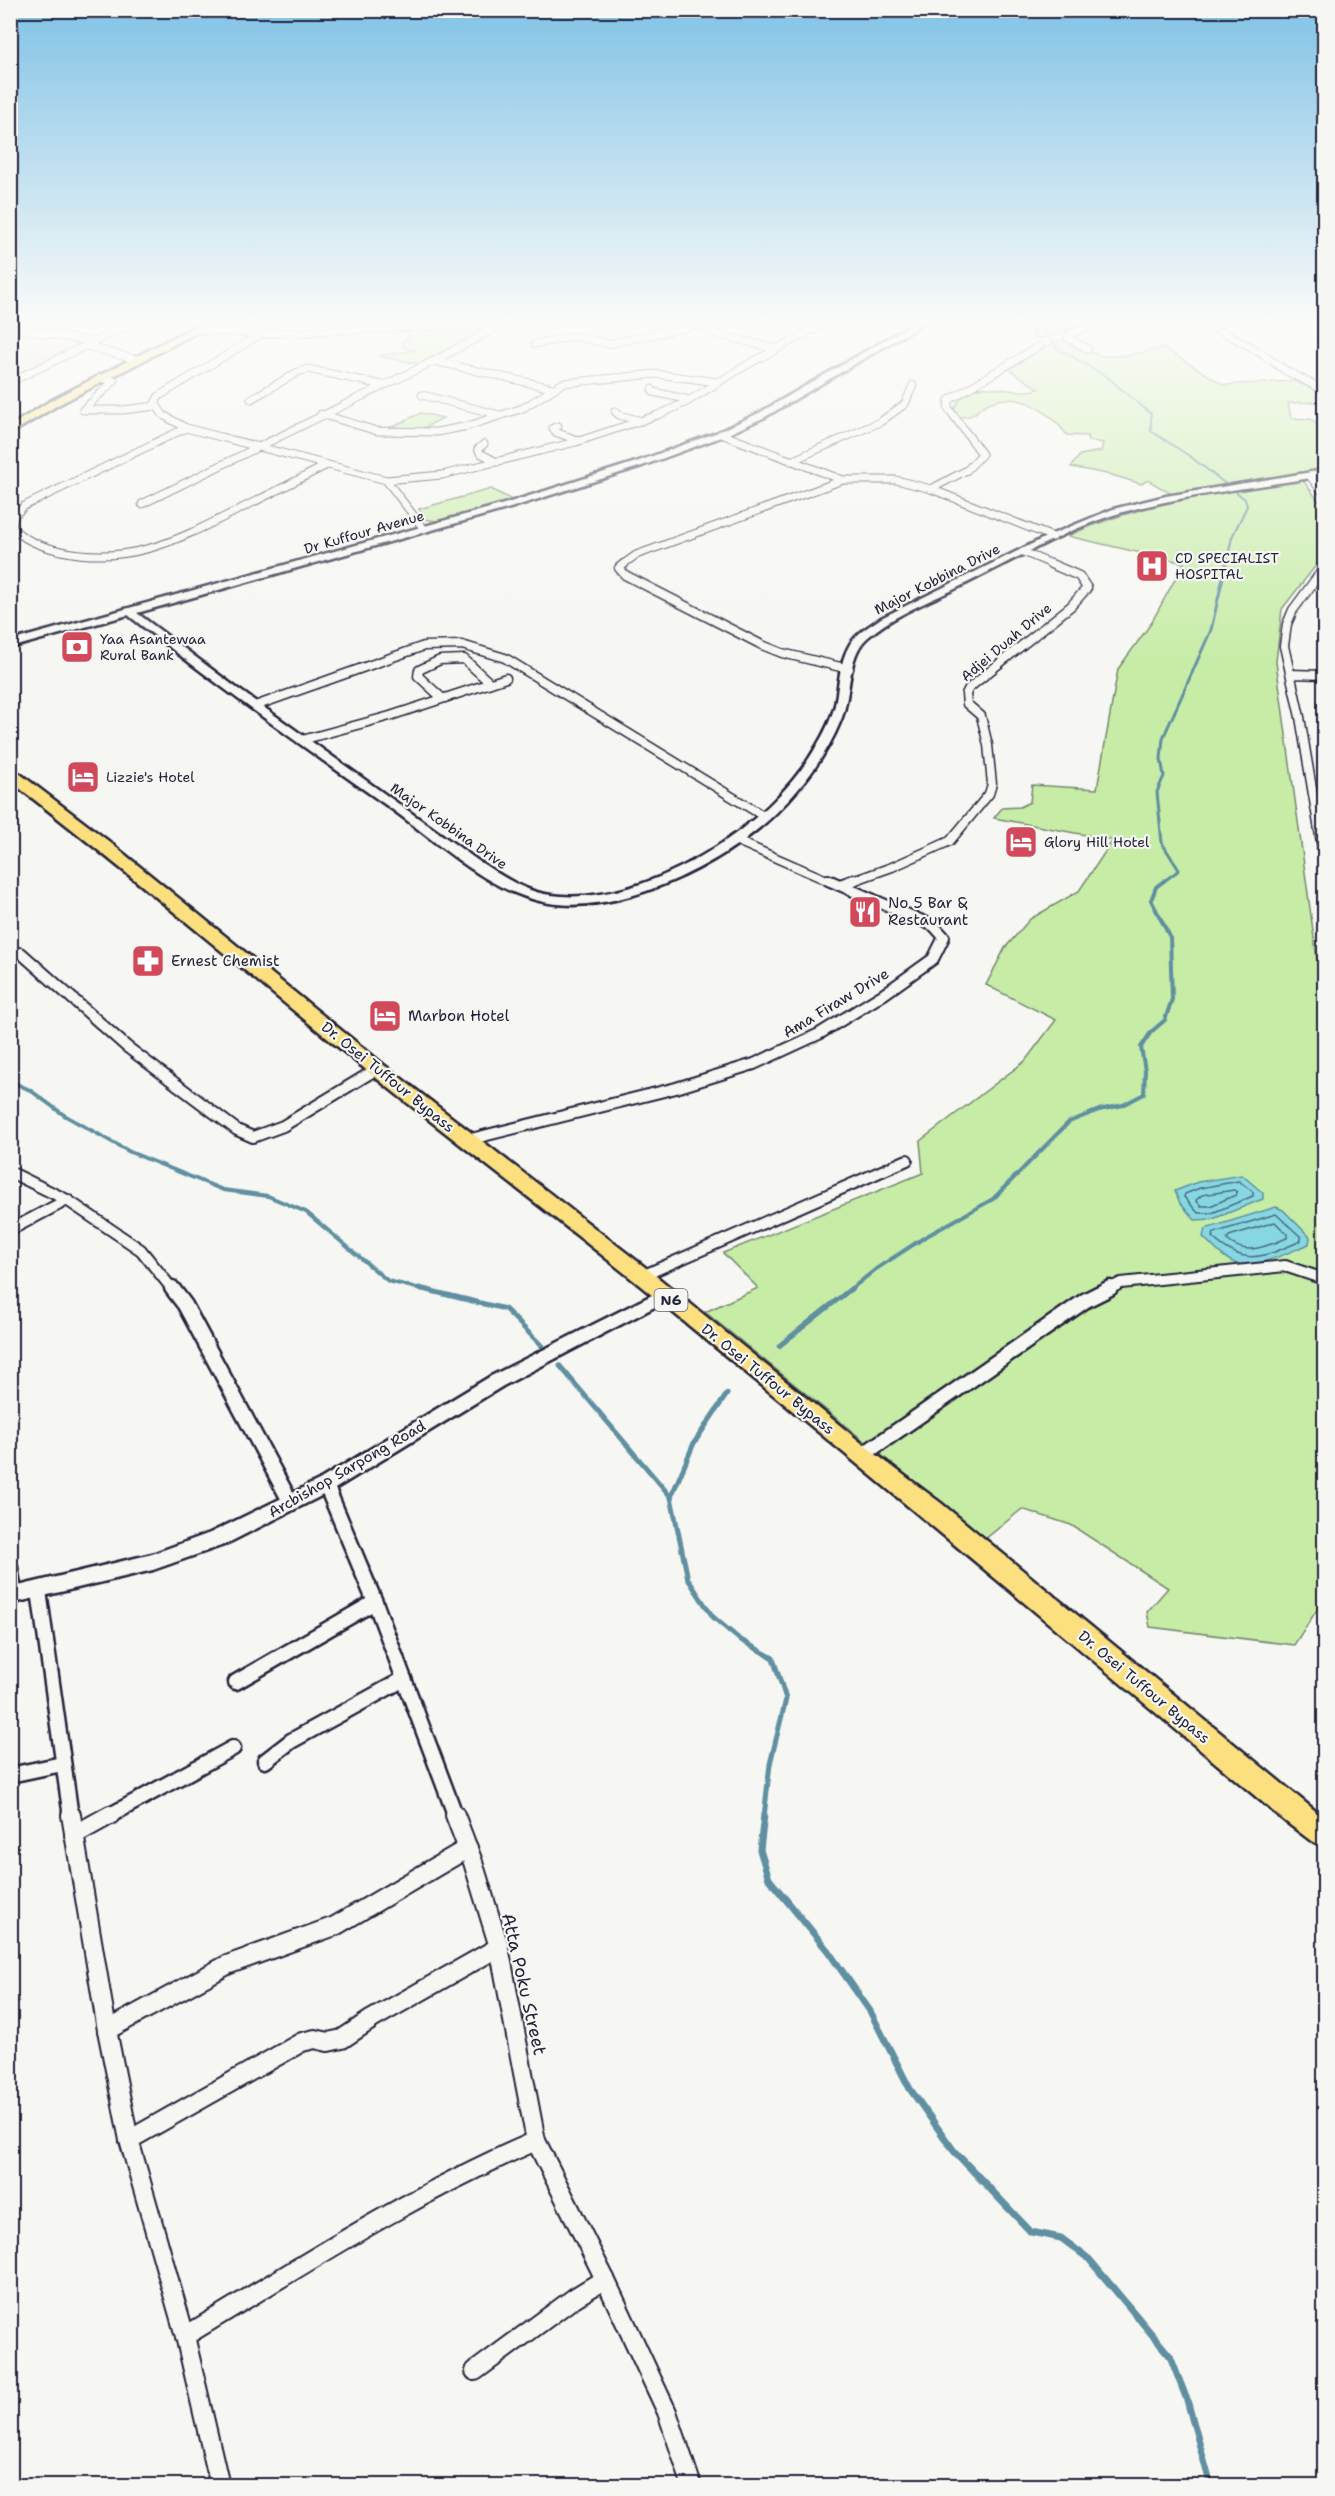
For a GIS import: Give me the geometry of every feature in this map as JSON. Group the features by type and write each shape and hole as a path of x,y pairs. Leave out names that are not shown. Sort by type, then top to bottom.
{"highway":[{"name":"Dr. Osei Tuffour Bypass","path":"10,773 101,843 377,1069 642,1276 861,1456 932,1510 1296,1814 1324,1834"}],"street":[{"path":"170,435 24,506 14,516 12,527 16,532 35,542 81,556 131,555 184,538 327,465"},
{"path":"216,435 386,480 442,475 597,435"},
{"path":"142,504 278,435"},
{"path":"565,435 580,441"},
{"name":"Dr Kuffour Avenue","path":"10,645 507,506 639,464 717,435"},
{"path":"725,435 843,480 896,480 932,489 1053,537"},
{"path":"790,461 853,435"},
{"path":"932,489 967,469 982,454 967,435"},
{"path":"484,444 478,448 480,453 497,462"},
{"name":"Major Kobbina Drive","path":"130,612 255,706 500,881 549,899 595,900 630,891 682,870 717,852 765,817 805,777 817,758 838,714 851,651 855,644 885,620 1053,537 1116,511 1142,504 1324,473"},
{"path":"1310,476 1324,494"},
{"path":"386,480 424,529"},
{"path":"843,480 636,555 619,568 625,575 762,645 782,653 849,669"},
{"name":"Adjei Duah Drive","path":"840,885 892,867 950,841 989,794 992,784 988,745 981,716 967,704 966,694 969,688 1071,606 1087,588 1084,580 1079,576 1023,552"},
{"path":"1324,568 1298,602 1287,624 1284,646 1324,860"},
{"path":"255,706 413,648 443,644 462,645 505,658 765,817"},
{"path":"442,698 418,676 423,666 448,659 464,659 490,684"},
{"path":"1291,674 1324,675"},
{"path":"302,740 390,716 506,678"},
{"name":"Ama Firaw Drive","path":"467,1140 676,1088 754,1064 819,1034 885,994 933,959 939,950 944,937 934,926 735,840"},
{"path":"21,952 127,1047 227,1124 253,1137 283,1126 377,1069"},
{"path":"642,1276 907,1160"},
{"path":"10,1172 67,1200 141,1250 179,1295 291,1503"},
{"path":"10,1230 67,1200"},
{"path":"861,1456 1086,1300 1110,1287 1135,1281 1284,1266 1324,1279"},
{"name":"Arcbishop Sarpong Road","path":"13,1596 153,1562 217,1539 326,1485 497,1381 664,1294"},
{"name":"Atta Poku Street","path":"326,1485 375,1602 468,1848 499,1947 536,2141 605,2279 667,2412 692,2486"},
{"path":"10,1568 13,1596"},
{"path":"39,1591 63,1764 106,2030 129,2140 185,2336 220,2485"},
{"path":"236,1682 375,1602"},
{"path":"265,1761 291,1741 404,1679"},
{"path":"74,1835 233,1748"},
{"path":"10,1775 63,1764"},
{"path":"106,2030 227,1965 335,1926 468,1848"},
{"path":"129,2140 172,2119 223,2086 302,2042 315,2039 328,2042 342,2039 372,2019 499,1947"},
{"path":"185,2336 398,2209 489,2160 536,2141"},
{"path":"475,2371 574,2298 605,2279"}],"green space":[{"path":"1077,435 1324,435 1324,469 1173,495 1148,480 1141,484 1112,475 1071,467 1080,455 1101,451 1103,443 1088,441 1087,436"},
{"path":"1302,479 1324,508 1324,555 1282,609 1276,662 1324,1010 1324,1599 1294,1645 1150,1627 1147,1612 1168,1588 1071,1525 1022,1509 985,1539 705,1312 758,1288 723,1253 923,1173 920,1141 1025,1061 1056,1020 986,985 1005,948 1030,919 1079,891 1113,840 994,818 1002,808 1020,807 1030,802 1032,785 1097,789 1118,669 1150,625 1184,563 1068,536 1096,524 1153,507 1212,494"},
{"path":"491,489 512,500 437,521 424,519 419,509"}],"water":[{"path":"1242,1175 1263,1193 1263,1199 1213,1219 1195,1220 1180,1203 1175,1191 1198,1182"},
{"path":"1276,1207 1283,1210 1310,1237 1309,1244 1273,1259 1244,1265 1227,1259 1203,1237 1205,1229"}],"waterway":[{"path":"1158,435 1227,485"},
{"path":"1226,565 1232,537 1247,506 1245,499 1236,492"},
{"path":"1163,882 1179,870 1162,843 1157,792 1164,776 1161,759 1163,738 1211,630 1226,564"},
{"path":"850,1290 876,1269 925,1237 993,1199 1069,1122 1099,1110 1123,1105 1144,1094 1145,1071 1141,1047 1151,1032 1165,1020 1172,999 1170,937 1151,900 1156,887 1165,880"},
{"path":"10,1081 30,1090 64,1115 130,1152 223,1190 268,1196 306,1212 388,1281 425,1290"},
{"path":"419,1288 505,1309 543,1347"},
{"path":"779,1346 852,1288"},
{"path":"560,1366 671,1497"},
{"path":"671,1497 694,1443 727,1394"},
{"path":"671,1497 688,1579 713,1617 739,1639 773,1658 786,1699 770,1764 764,1817"},
{"path":"764,1815 760,1850 769,1879 828,1951 870,2011 910,2089 954,2151 1031,2232 1061,2238 1089,2259 1170,2356 1187,2400 1211,2486"}],"place":[{"name":"CD SPECIALIST HOSPITAL","path":"1152,566"},
{"name":"Yaa Asantewaa Rural Bank","path":"77,647"},
{"name":"Lizzie's Hotel","path":"83,777"},
{"name":"Glory Hill Hotel","path":"1021,842"},
{"name":"No 5 Bar & Restaurant","path":"865,912"},
{"name":"Ernest Chemist","path":"148,961"},
{"name":"Marbon Hotel","path":"385,1016"}]}
